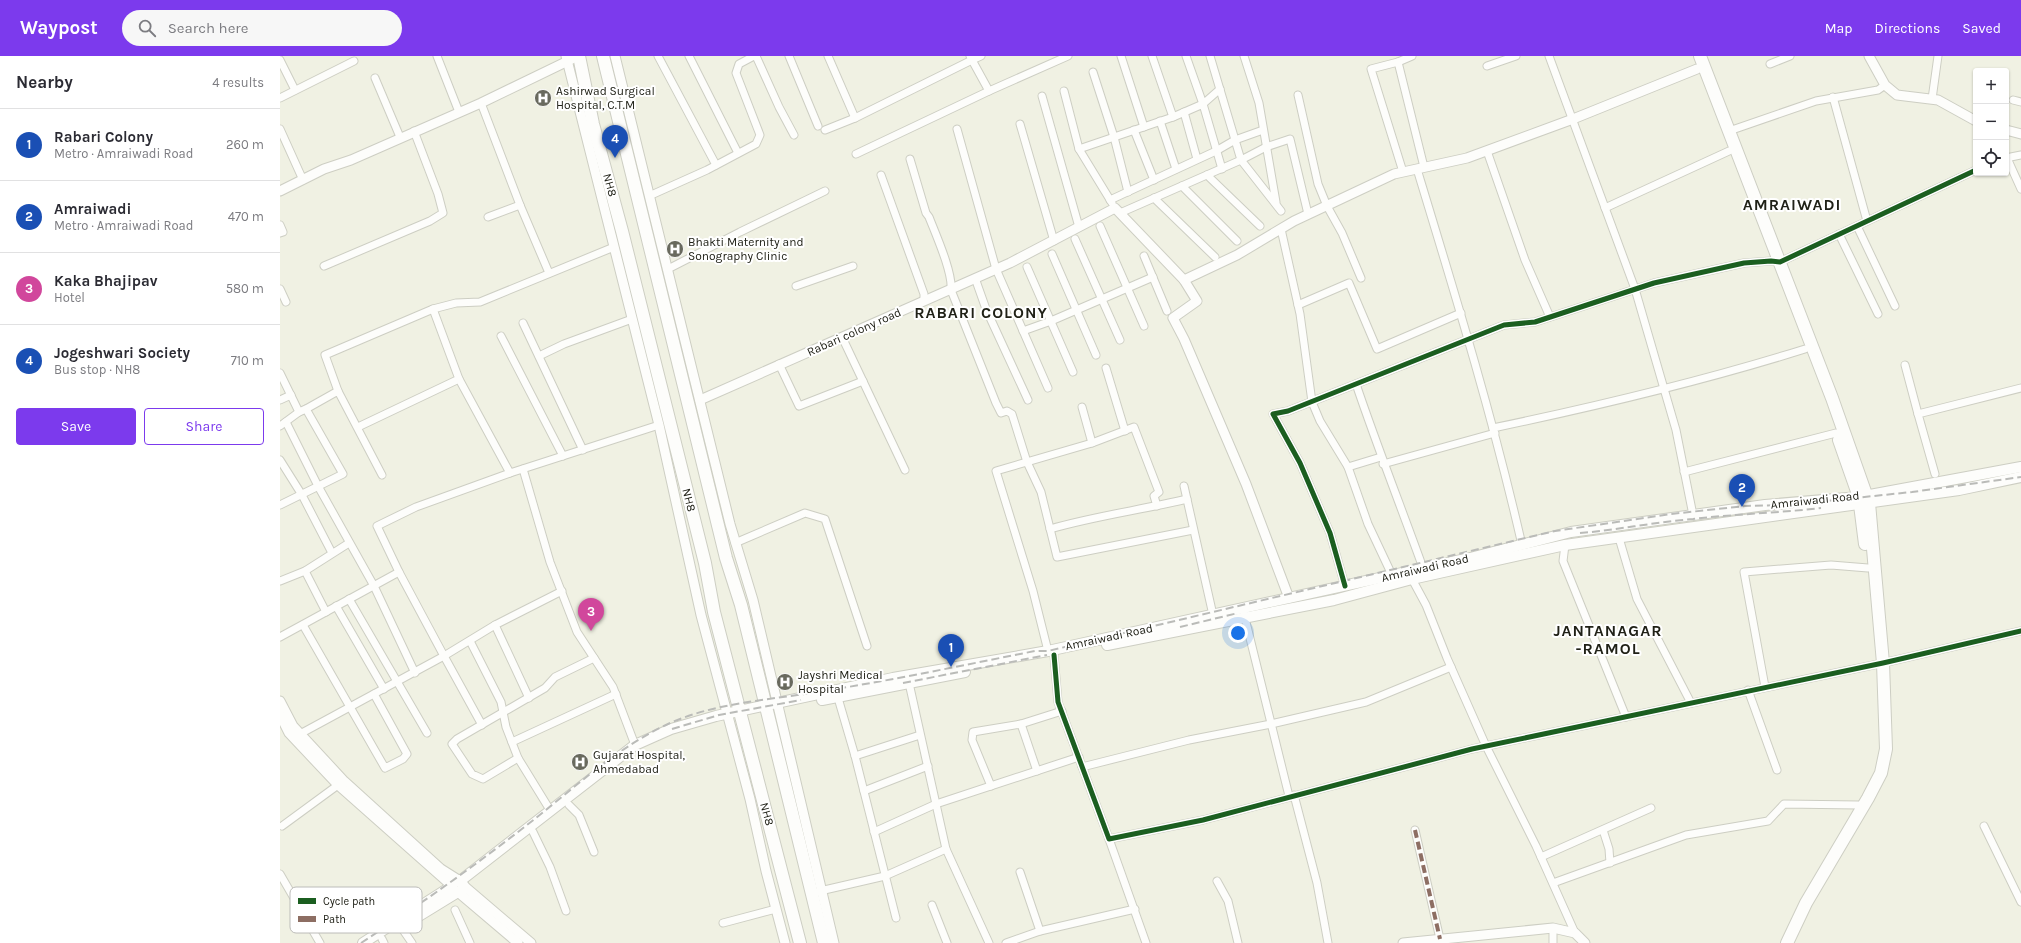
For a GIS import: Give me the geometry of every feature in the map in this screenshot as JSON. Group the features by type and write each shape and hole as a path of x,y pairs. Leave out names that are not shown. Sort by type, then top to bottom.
{"main road":[{"name":"NH8","path":"578,56 593,124 624,238 741,714 800,943"},
{"name":"NH8","path":"603,56 726,558 741,605 763,692 772,707 824,943"},
{"path":"1692,56 1729,151 1776,261 1805,349 1836,433 1864,500 1868,568 1880,663 1880,749 1876,771 1858,805 1801,900 1780,943"},
{"path":"1700,56 1729,131 1864,500 1880,663 1886,749 1881,773 1866,803 1806,903 1787,943"},
{"name":"Amraiwadi Road","path":"836,695 893,678 1051,653 1213,615 1244,613 1289,598 1522,545 1571,532 1765,505 1864,500 2021,467"},
{"path":"422,908 459,886 550,810 635,745 671,729 772,707 909,683 1244,613 1334,600 1412,579 1565,545 1864,500 1959,490 2021,477"},
{"path":"422,912 533,832 640,749 673,734 728,717"},
{"path":"363,943 380,933"},
{"path":"380,942 393,933"}],"street":[{"path":"437,56 459,112"},
{"path":"280,191 324,169 351,160 400,137 481,103 567,58 578,56"},
{"path":"615,56 735,543 753,600 772,707 834,943"},
{"path":"658,56 716,165"},
{"path":"689,56 738,153"},
{"path":"649,196 716,165 756,144 760,135 736,73 739,64 755,56 794,135"},
{"path":"789,56 818,126"},
{"path":"828,56 855,118"},
{"path":"825,130 855,118 971,58 981,56"},
{"path":"856,154 989,91 1068,56"},
{"path":"1121,56 1144,127"},
{"path":"1152,56 1173,117"},
{"path":"1186,56 1222,169"},
{"path":"1210,56 1240,160 1277,203 1281,211"},
{"path":"1244,56 1259,103 1277,203"},
{"path":"1403,172 1371,69 1398,62 1412,56"},
{"path":"1487,66 1516,56"},
{"path":"1549,56 1636,289 1676,430 1693,515"},
{"path":"1770,64 1790,56"},
{"path":"1869,56 1885,86 1897,95 1938,100 1973,118"},
{"path":"1932,99 1938,56"},
{"path":"567,58 659,425 701,615 750,799 785,943"},
{"path":"971,58 989,91"},
{"path":"280,60 295,90"},
{"path":"280,98 354,61"},
{"path":"1398,62 1420,168 1494,430 1522,545"},
{"path":"1184,280 1237,255 1308,214 1394,174 1467,158 1573,119 1697,69"},
{"path":"1093,72 1114,137 1128,192"},
{"path":"375,78 400,137"},
{"path":"1729,131 1816,101 1878,90 1885,86"},
{"path":"1080,149 1173,117 1202,104 1220,89"},
{"path":"1064,91 1080,149 1115,207 1184,280 1197,301 1173,318 1184,339 1246,484 1289,598"},
{"path":"1298,95 1318,184 1326,206 1342,233 1361,278"},
{"path":"1042,96 1079,227"},
{"path":"1833,97 1867,221"},
{"path":"2013,100 2021,102"},
{"path":"481,103 520,205 549,273"},
{"path":"1184,112 1197,160"},
{"path":"1160,121 1176,169"},
{"path":"1020,124 1054,241"},
{"path":"280,129 303,180"},
{"path":"957,129 996,269 1048,388"},
{"path":"1134,130 1154,180"},
{"path":"1115,207 1128,192 1197,160 1234,140 1263,130"},
{"path":"324,266 430,221 443,213 438,194 414,131"},
{"path":"2009,131 2021,134"},
{"path":"1115,207 1154,198 1222,169 1266,147 1290,139 1308,214"},
{"path":"1487,151 1525,260 1550,317"},
{"path":"1605,208 1729,151"},
{"path":"2009,157 2021,155"},
{"path":"910,159 926,213 949,273 952,284 951,290 996,404 1001,414 1007,411 1012,414 1027,462 1041,492 1057,557 1193,530"},
{"path":"2009,164 2021,189"},
{"path":"1345,586 1330,533 1303,470 1273,414 1288,411 1312,402 1504,325 1535,322 1654,283 1744,263 1776,261 1839,234 1973,171"},
{"path":"881,175 924,294 924,301"},
{"path":"1207,175 1260,226"},
{"path":"1182,186 1237,241"},
{"path":"668,269 825,191"},
{"path":"1154,198 1215,257"},
{"path":"488,216 520,205"},
{"name":"Rabari colony road","path":"700,400 779,364 951,290 1054,241 1115,207"},
{"path":"280,225 283,232 280,233"},
{"path":"1100,226 1144,326"},
{"path":"1856,226 1895,306"},
{"path":"1281,229 1298,305 1312,402 1320,422 1348,467 1368,524 1392,575"},
{"path":"1839,234 1878,314"},
{"path":"1075,239 1120,340"},
{"path":"382,476 358,427 338,391 325,355 433,310 456,303 480,302 614,247"},
{"path":"1052,254 1096,355"},
{"path":"1144,256 1167,311"},
{"path":"796,286 853,266"},
{"path":"1027,267 1073,372"},
{"path":"1023,331 1051,321 1153,277"},
{"path":"975,278 986,309 1028,400"},
{"path":"1298,305 1349,283 1377,349 1461,313"},
{"path":"280,289 286,302"},
{"path":"433,310 459,378 510,473"},
{"path":"540,356 564,344 632,319"},
{"path":"523,323 540,356 583,450"},
{"path":"501,336 564,456"},
{"path":"842,337 905,470"},
{"path":"1348,467 1382,461 1494,430 1755,365 1805,349"},
{"path":"779,364 799,406 863,381"},
{"path":"1905,365 1935,474"},
{"path":"1106,368 1125,431"},
{"path":"280,373 299,412"},
{"path":"358,427 459,378"},
{"path":"1356,384 1382,461 1423,568"},
{"path":"1918,414 2021,388"},
{"path":"338,391 299,412 283,424 374,586 415,673"},
{"path":"280,400 290,394"},
{"path":"1082,407 1092,442"},
{"path":"280,505 343,474 306,409"},
{"path":"482,725 399,572 377,526 416,508 510,473 659,425"},
{"path":"1146,943 1135,909 1058,702 1051,653 996,471 1134,428 1159,492 1154,496 1157,506"},
{"path":"1684,472 1836,433"},
{"path":"280,460 301,494 332,553"},
{"path":"523,469 550,562 577,632 613,687 635,745"},
{"path":"1184,486 1213,615"},
{"path":"1050,529 1084,520 1187,499"},
{"path":"735,543 805,513 826,519 867,646"},
{"path":"1619,538 1637,599 1691,703"},
{"path":"280,581 305,571 349,543"},
{"path":"1565,545 1563,561 1626,717"},
{"path":"1765,687 1744,572 1831,565 1868,568"},
{"path":"305,571 326,612"},
{"path":"280,637 399,572"},
{"path":"1412,579 1426,605 1451,667 1486,746 1541,857 1575,933 1585,943"},
{"path":"300,734 415,673 495,626 562,591"},
{"path":"349,599 427,733"},
{"path":"336,606 384,689"},
{"path":"1244,613 1271,724 1317,883 1328,943"},
{"path":"303,625 385,768 404,759 407,754 374,694"},
{"path":"495,626 528,698"},
{"path":"1109,839 1203,820 1486,746 1880,663 2021,631"},
{"path":"470,641 501,702 502,714 518,758 550,810"},
{"path":"518,758 483,779 472,774 452,744 457,738 502,714 545,688 555,677 594,658"},
{"path":"1082,767 1189,740 1271,724 1366,702 1451,667"},
{"path":"909,683 946,849 989,943"},
{"path":"1748,690 1777,770"},
{"path":"512,742 616,694"},
{"path":"836,695 855,756 896,918"},
{"path":"280,701 293,726 355,790 441,869 518,943"},
{"path":"991,786 971,735 978,730 1021,724 1062,711"},
{"path":"280,715 289,733 338,785 459,886 532,943"},
{"path":"1021,724 1037,771"},
{"path":"855,756 920,734"},
{"path":"874,832 936,804 1079,757"},
{"path":"864,791 928,766"},
{"path":"282,826 338,785"},
{"path":"1553,883 1686,834 1768,821 1784,804 1858,805"},
{"path":"569,805 579,815 594,852"},
{"path":"1541,857 1651,808"},
{"path":"1984,826 2021,902"},
{"path":"1415,830 1440,939"},
{"path":"1603,830 1609,849 1610,863"},
{"path":"533,832 550,867 566,911"},
{"path":"820,891 885,876 946,849"},
{"path":"1020,872 1040,931"},
{"path":"280,874 290,891"},
{"path":"1217,881 1228,901 1238,943"},
{"path":"932,905 947,943"},
{"path":"723,924 776,909"},
{"path":"1006,943 1040,931 1135,909"},
{"path":"456,910 470,943"},
{"path":"1553,928 1553,943"},
{"path":"1403,943 1553,928 1575,933"},
{"path":"314,933 320,943"},
{"path":"405,933 412,943"}],"railway":[{"path":"422,901 527,825 612,757 630,745 668,724 705,711 725,706 876,682 1035,651 1048,651 1555,531 1671,514 1745,506 1788,505 1912,492 2021,477"},
{"path":"1580,533 1679,520 1821,508"},
{"path":"1180,627 1238,613"},
{"path":"903,683 1047,655"},
{"path":"672,729 719,715 801,700"},
{"path":"361,943 376,933"}],"marked path":[{"path":"1415,830 1440,939"}],"cycle path":[{"path":"1345,586 1330,533 1300,463 1273,414 1288,411 1504,325 1535,322 1654,283 1744,263 1771,261 1780,262 1973,171"},
{"path":"1054,655 1058,702 1109,839 1203,820 1472,749 1883,663 2021,631"}],"place":[{"name":"Ashirwad Surgical Hospital, C.T.M","path":"543,98"},
{"name":"Jogeshwari Society","path":"615,158"},
{"name":"Bhakti Maternity and Sonography Clinic","path":"675,249"},
{"name":"Amraiwadi","path":"1742,507"},
{"name":"Kaka Bhajipav","path":"591,631"},
{"name":"Rabari Colony","path":"951,667"},
{"name":"Jayshri Medical Hospital","path":"785,682"},
{"name":"Gujarat Hospital, Ahmedabad","path":"580,762"}],"district":[{"name":"AMRAIWADI","path":"1792,204"},
{"name":"RABARI COLONY","path":"981,312"},
{"name":"JANTANAGAR -RAMOL","path":"1608,639"}]}
